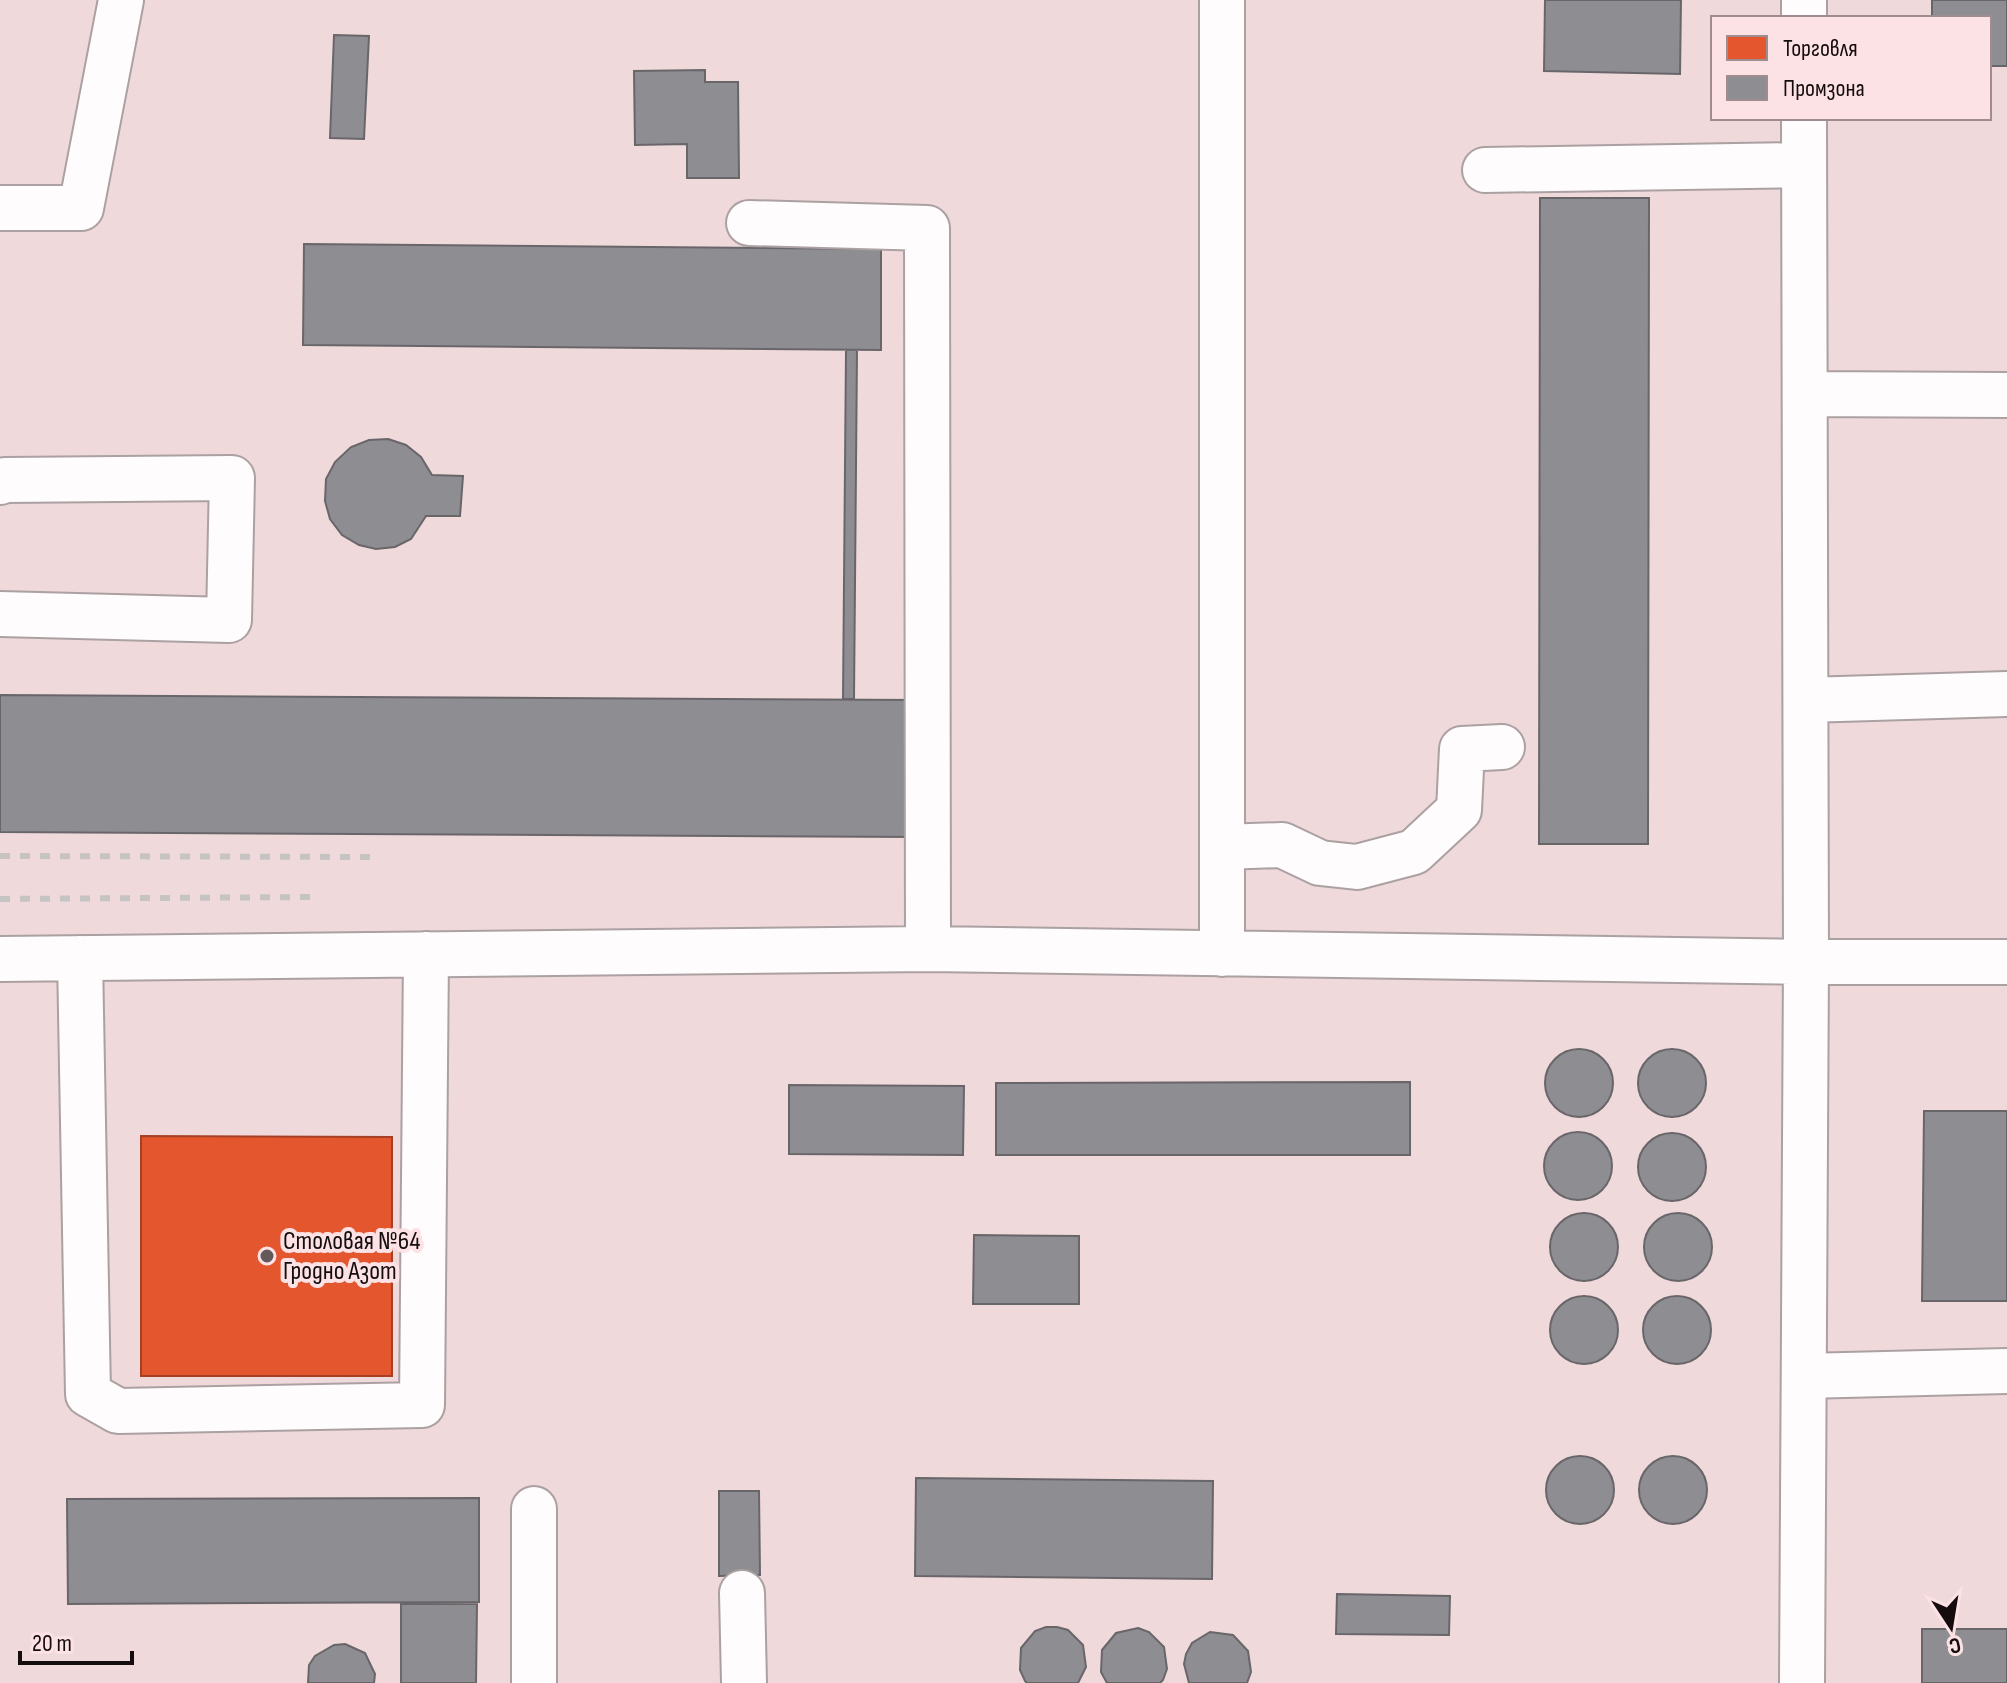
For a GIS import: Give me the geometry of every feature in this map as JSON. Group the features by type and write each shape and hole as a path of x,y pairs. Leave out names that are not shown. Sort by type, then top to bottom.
{"lane":[{"path":"0,208 81,208 121,0"},
{"path":"1222,0 1222,954"},
{"path":"1802,1683 1806,962 1804,120"},
{"path":"1485,170 1804,165"},
{"path":"749,223 927,228 928,949"},
{"path":"1805,394 2007,395"},
{"path":"0,482 232,478 229,620 0,614"},
{"path":"1806,700 2007,694"},
{"path":"1222,847 1282,845 1320,863 1357,867 1414,852 1459,810 1462,749 1502,747"},
{"path":"0,959 928,949 1806,962 2007,962"},
{"path":"80,958 88,1394 118,1411 422,1405 426,954"},
{"path":"1804,1376 2007,1371"},
{"path":"534,1509 534,1683"},
{"path":"742,1593 744,1683"}],"shaded area":[{"path":"0,0 2007,0 2007,1683 0,1683"}],"building: Торговля":[{"name":"Столовая №64 Гродно Азот","path":"141,1136 392,1137 392,1376 141,1376"}],"building: Промзона":[{"path":"1545,0 1681,0 1680,74 1544,71"},
{"path":"1932,0 2007,0 2007,66 1991,66 1991,16 1932,16"},
{"path":"334,35 369,36 364,139 330,138"},
{"path":"705,70 705,82 738,82 739,178 687,178 687,144 635,145 634,71"},
{"path":"1540,198 1649,198 1648,844 1539,844"},
{"path":"304,244 881,249 881,350 303,345"},
{"path":"846,350 857,350 854,699 843,699"},
{"path":"388,439 406,445 421,457 432,475 463,476 460,516 426,516 411,539 395,547 376,549 359,545 342,535 330,519 325,501 326,479 335,462 351,447 369,440"},
{"path":"0,695 919,700 918,837 0,832"},
{"path":"1579,1049 1603,1059 1613,1083 1603,1107 1579,1117 1555,1107 1545,1083 1555,1059"},
{"path":"1672,1049 1696,1059 1706,1083 1696,1107 1672,1117 1648,1107 1638,1083 1648,1059"},
{"path":"1410,1082 1410,1155 996,1155 996,1083"},
{"path":"789,1085 964,1086 963,1155 789,1154"},
{"path":"1924,1111 2007,1111 2007,1301 1922,1301"},
{"path":"1578,1132 1602,1142 1612,1166 1602,1190 1578,1200 1554,1190 1544,1166 1554,1142"},
{"path":"1672,1133 1696,1143 1706,1167 1696,1191 1672,1201 1648,1191 1638,1167 1648,1143"},
{"path":"1584,1213 1608,1223 1618,1247 1608,1271 1584,1281 1560,1271 1550,1247 1560,1223"},
{"path":"1678,1213 1702,1223 1712,1247 1702,1271 1678,1281 1654,1271 1644,1247 1654,1223"},
{"path":"974,1235 1079,1236 1079,1304 973,1304"},
{"path":"1584,1296 1608,1306 1618,1330 1608,1354 1584,1364 1560,1354 1550,1330 1560,1306"},
{"path":"1677,1296 1701,1306 1711,1330 1701,1354 1677,1364 1653,1354 1643,1330 1653,1306"},
{"path":"1580,1456 1604,1466 1614,1490 1604,1514 1580,1524 1556,1514 1546,1490 1556,1466"},
{"path":"1673,1456 1697,1466 1707,1490 1697,1514 1673,1524 1649,1514 1639,1490 1649,1466"},
{"path":"916,1478 1213,1481 1212,1579 915,1576"},
{"path":"719,1491 759,1491 760,1575 719,1576"},
{"path":"479,1498 479,1602 68,1604 67,1499"},
{"path":"1337,1594 1450,1596 1449,1635 1336,1634"},
{"path":"401,1604 477,1604 476,1683 401,1683"},
{"path":"1046,1627 1068,1630 1083,1645 1086,1667 1078,1683 1025,1681 1020,1670 1021,1648 1035,1631"},
{"path":"1138,1628 1149,1632 1164,1647 1167,1669 1163,1680 1160,1683 1107,1683 1101,1672 1102,1650 1116,1633"},
{"path":"1922,1629 2007,1629 2007,1683 1922,1683"},
{"path":"1210,1632 1233,1635 1248,1651 1251,1672 1247,1683 1189,1683 1184,1664 1186,1654 1192,1643"},
{"path":"345,1644 365,1653 375,1674 374,1683 308,1683 309,1665 315,1656 334,1645"}],"railway":[{"path":"0,856 375,857"},
{"path":"0,899 312,897"}],"place":[{"name":"Столовая №64 Гродно Азот","path":"267,1256"}]}
